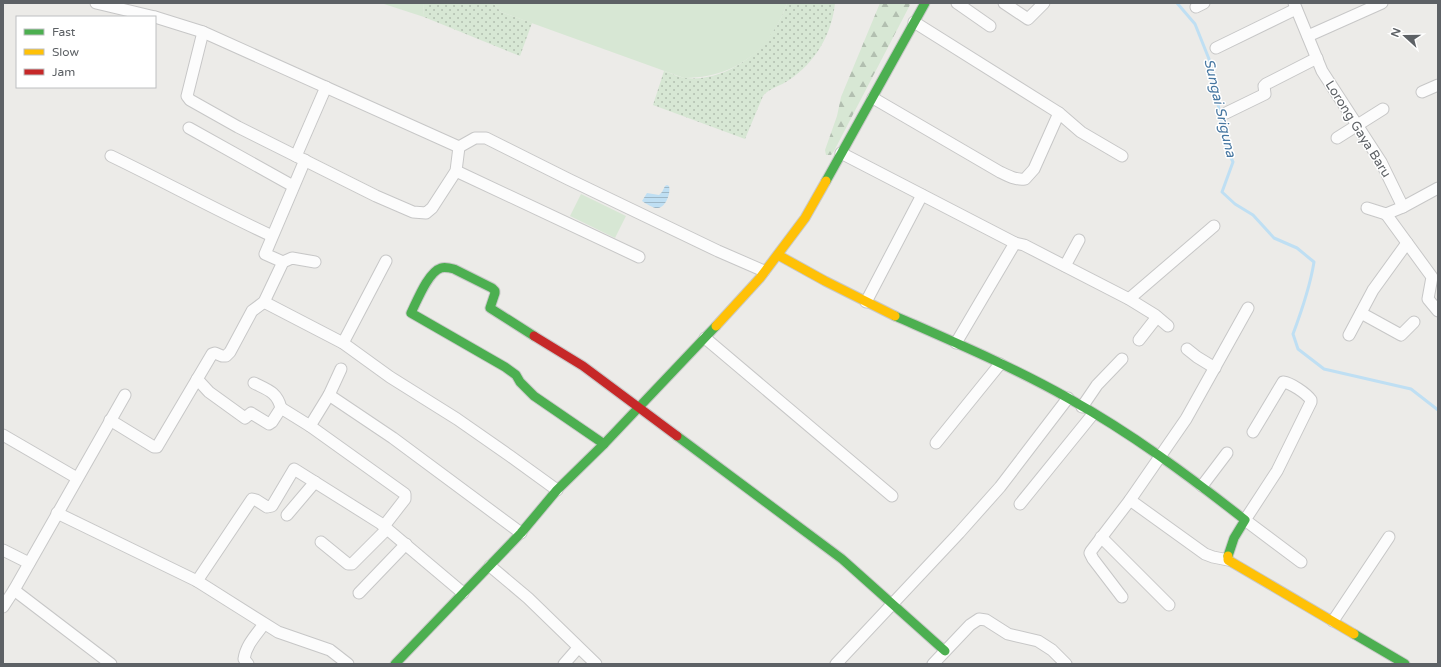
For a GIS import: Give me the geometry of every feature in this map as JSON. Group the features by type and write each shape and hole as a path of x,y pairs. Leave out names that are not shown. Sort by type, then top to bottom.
{"street":[{"path":"96,3 151,16"},
{"path":"395,664 521,533 557,490 604,444 760,278 805,218 925,3"},
{"path":"957,3 990,26"},
{"path":"1004,3 1028,19 1044,3"},
{"path":"1308,36 1382,3"},
{"path":"1216,48 1295,6"},
{"name":"Lorong Gaya Baru","path":"1295,6 1322,71 1381,162 1402,207"},
{"path":"156,17 203,32 459,147"},
{"path":"914,22 1059,113 1080,132 1122,156"},
{"path":"203,32 187,96 190,100 238,127 376,196 413,212 426,213 432,208 456,171 459,147"},
{"path":"1226,113 1265,94 1264,86 1266,84 1317,58"},
{"path":"1422,92 1438,85"},
{"path":"284,262 265,254 293,186 300,158 326,87"},
{"path":"873,98 1012,178 1019,180 1025,179 1034,169 1059,113"},
{"path":"1337,138 1383,109"},
{"path":"189,128 293,186"},
{"path":"459,147 475,138 486,138 718,251 764,271"},
{"path":"841,153 1129,299 1168,326"},
{"path":"111,156 162,180 220,212 272,236"},
{"path":"456,171 639,257"},
{"path":"1386,214 1438,188"},
{"path":"866,302 922,195"},
{"path":"1367,208 1386,214 1432,277 1428,299 1438,311"},
{"path":"1129,299 1214,226"},
{"path":"1065,266 1079,240"},
{"path":"956,343 1015,242"},
{"path":"1349,335 1373,290 1407,243"},
{"path":"778,255 866,302 956,343 1068,398 1161,456 1301,562"},
{"path":"110,420 156,447 212,354 215,353 226,356 252,311 264,302 284,262 292,258 315,262"},
{"path":"343,343 386,261"},
{"path":"604,444 534,396 520,382 516,375 506,367 411,313 430,278 435,272 442,268 448,267 492,288 496,294 490,305 492,310 584,366 638,408 842,559 945,651"},
{"path":"264,302 343,343 390,377 457,419 557,490"},
{"path":"1122,597 1090,553 1130,500 1186,419 1248,308"},
{"path":"1361,313 1400,335 1402,335 1414,322"},
{"path":"1139,340 1157,317"},
{"path":"705,338 892,496"},
{"path":"1187,349 1215,368"},
{"path":"1082,407 1097,385 1122,359"},
{"path":"936,443 1000,364"},
{"path":"310,426 329,396 341,369"},
{"path":"197,379 209,392 244,418 251,413 269,424 281,408 279,399 276,395 254,383"},
{"path":"1228,560 1228,550 1236,533 1277,471 1311,400 1298,389 1286,382 1283,382 1253,432"},
{"path":"111,664 7,598 125,395"},
{"path":"329,396 393,438 521,533"},
{"path":"836,664 1000,487 1068,398"},
{"path":"281,408 310,426 405,494 405,499 386,528 352,564 348,564 321,542"},
{"path":"1020,504 1093,414"},
{"path":"3,435 77,478"},
{"path":"1202,486 1227,453"},
{"path":"197,581 252,499 267,507 272,506 294,469 386,528 463,593"},
{"path":"287,515 315,482"},
{"path":"1130,500 1206,554 1228,560 1405,664"},
{"path":"57,513 197,581 278,632 330,650 348,664"},
{"path":"1333,621 1389,536"},
{"path":"1101,537 1169,605"},
{"path":"359,593 406,544"},
{"path":"3,550 28,563"},
{"path":"490,566 528,598 596,664"},
{"path":"933,664 970,625 980,619 986,620 1008,634 1038,641 1052,650 1060,662"},
{"path":"248,664 244,660 244,654 264,624"},
{"path":"564,664 578,648"}],"green space":[{"path":"381,3 423,3 424,17"},
{"path":"423,3 493,3 501,12 532,23 520,56 424,17"},
{"path":"493,3 787,3 780,20 771,35 761,48 748,58 734,67 719,73 702,77 684,78 501,12"},
{"path":"787,3 835,3 830,26 821,47 807,65 798,73 786,82 768,91 763,96 745,139 653,105 664,71 685,78 702,78 719,74 734,68 761,47 781,18"},
{"path":"880,3 911,3 834,151 831,155 826,155 825,150 837,116 841,97"},
{"path":"581,194 626,216 615,238 570,216"}],"water":[{"path":"667,185 669,186 669,196 661,207 654,208 642,201 647,193 659,195"}],"waterway":[{"name":"Sungai Sriguna","path":"1177,3 1195,24 1209,59 1227,149 1233,162 1222,192 1235,204 1253,215 1274,238 1297,248 1314,262 1305,298 1293,334 1298,349 1324,369 1411,389 1438,410"}],"traffic: fast":[{"path":"826,181 925,3"},
{"path":"534,336 490,308 495,293 492,288 451,268 441,268 432,275 423,288 411,313 505,367 516,375 520,382 534,396 604,444"},
{"path":"895,316 983,355 1047,387 1091,411 1137,440 1181,471 1245,520 1234,538 1228,556"},
{"path":"395,664 521,533 557,490 604,444 716,326"},
{"path":"677,436 842,559 945,651"},
{"path":"1354,634 1405,664"}],"traffic: slow":[{"path":"716,326 760,278 805,218 826,181"},
{"path":"778,255 825,281 895,316"},
{"path":"1228,556 1228,560 1354,634"}],"traffic: jam":[{"path":"534,336 583,366 677,436"}]}
